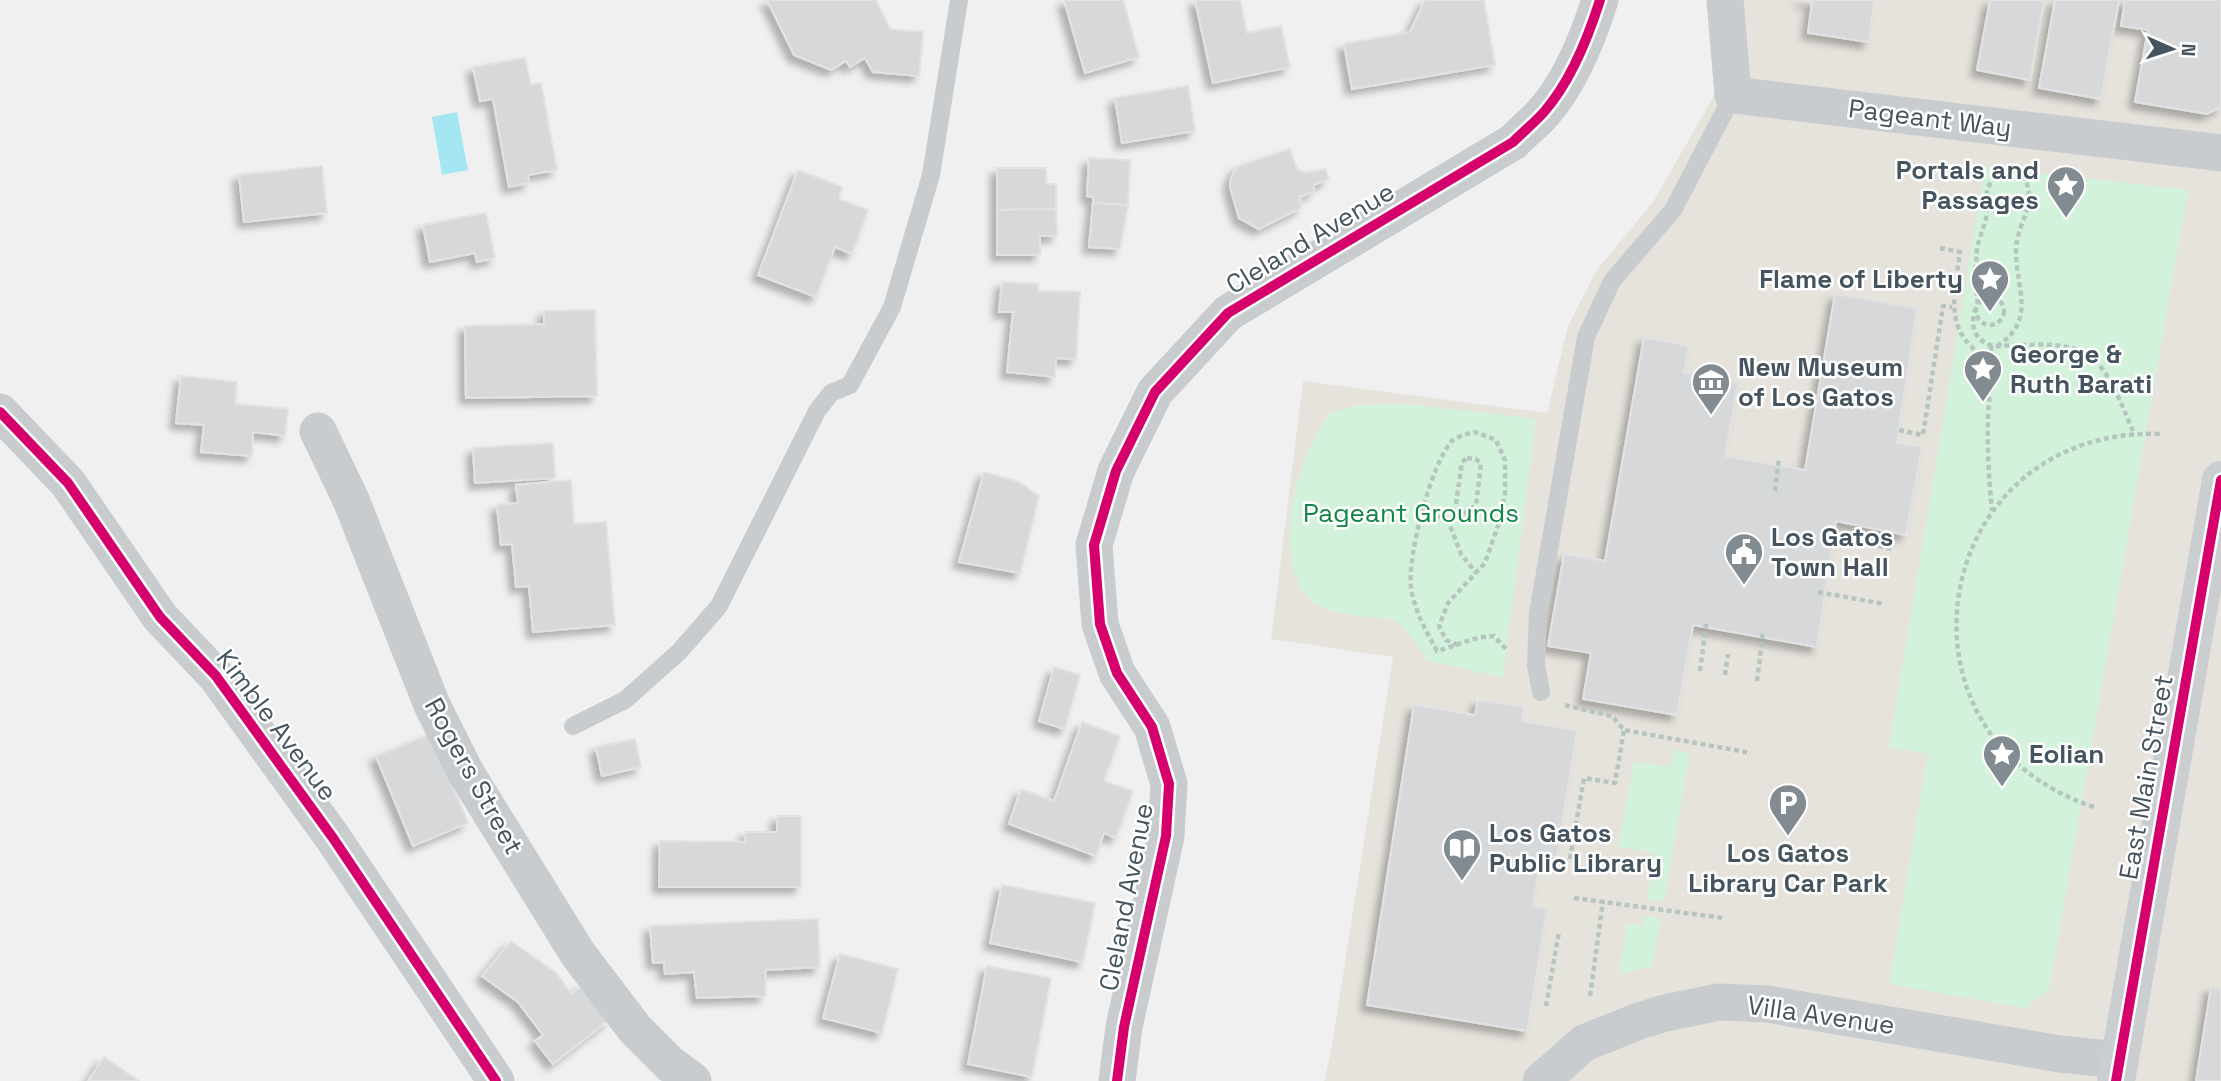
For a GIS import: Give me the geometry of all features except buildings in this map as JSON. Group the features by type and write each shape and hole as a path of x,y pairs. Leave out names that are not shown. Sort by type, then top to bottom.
{"main road":[{"name":"East Main Street","path":"2118,1070 2221,481"}],"street":[{"name":"Cleland Avenue","path":"1117,1081 1124,1027 1166,836 1169,784 1152,727 1116,673 1100,624 1094,545 1116,471 1155,392 1228,313 1513,142 1536,119 1566,80 1593,23 1600,0"},
{"path":"1726,0 1733,95"},
{"name":"Pageant Way","path":"1733,95 2221,153"},
{"name":"Kimble Avenue","path":"0,412 68,483 160,617 216,676 333,838 496,1081"},
{"name":"Rogers Street","path":"318,431 351,500 432,705 467,773 578,954 635,1029 670,1064 693,1081"},
{"name":"Villa Avenue","path":"1541,1081 1584,1043 1665,1013 1718,1002 1768,1004 2060,1054 2118,1070"}],"lane":[{"path":"573,726 625,700 679,652 719,606 817,411 831,393 850,385 892,307 931,175 959,0"},
{"path":"1541,692 1536,654 1538,613 1586,337 1612,281 1673,210 1733,95"}],"path":[{"path":"1997,346 2010,337 2018,326 2022,311 2016,250 2030,201 2030,190 2015,161 1995,176 1987,189 1986,219 1977,247 1975,282 1977,306 1980,321 1987,326 1997,324 2003,317 1999,300 1985,298 1977,306 1972,318 1973,330 1981,340 1990,345 1997,346 2064,346 2083,352 2100,365 2134,433"},
{"path":"1940,248 1960,252 1952,307 1954,319 1963,338 1972,348 1993,362"},
{"path":"1899,430 1923,435 1943,306 1952,307"},
{"path":"1990,345 1993,362 1988,415 1992,512"},
{"path":"1458,645 1446,640 1439,626 1448,603 1485,563 1496,534 1505,493 1505,460 1496,440 1475,432 1452,440 1442,456 1425,505 1413,553 1411,586 1422,624 1437,651 1458,645 1473,636 1494,636 1505,646 1520,689 1541,692 1553,701 1612,716 1624,730 1751,752"},
{"path":"2094,807 2069,799 2047,787 2007,755 1978,714 1968,691 1956,641 1959,590 1974,542 1992,512 2019,481 2061,452 2084,443 2134,433 2161,434"},
{"path":"1466,458 1476,459 1481,472 1476,505 1465,513 1458,511 1456,504 1462,462 1466,458"},
{"path":"1775,491 1779,458"},
{"path":"1425,505 1449,523 1461,554 1476,573"},
{"path":"1449,523 1458,511"},
{"path":"1828,536 1892,549"},
{"path":"1818,592 1884,604"},
{"path":"1700,671 1706,624"},
{"path":"1757,681 1763,632"},
{"path":"1725,675 1728,654"},
{"path":"1570,859 1584,778 1615,783 1624,730"},
{"path":"1574,898 1723,918"},
{"path":"1590,996 1603,901"},
{"path":"1546,1006 1559,932"}],"shaded area":[{"path":"1741,0 2221,0 2221,1081 1324,1081 1393,657 1271,639 1303,381 1547,413 1568,326 1596,271 1653,202 1745,42"}],"green space":[{"path":"1985,167 2188,190 2049,990 2025,1008 1889,984 1928,754 1889,747"},
{"name":"Pageant Grounds","path":"1407,404 1536,419 1503,677 1428,661 1417,643 1395,619 1355,616 1325,608 1308,598 1294,570 1290,529 1296,488 1310,449 1330,413 1357,405"},
{"path":"1674,750 1690,753 1664,901 1647,899 1654,852 1618,847 1634,762 1670,767"},
{"path":"1645,916 1661,918 1652,967 1619,973 1627,923 1643,925"}],"water":[{"path":"457,112 468,170 442,175 432,117"}],"cycle path":[{"path":"1117,1081 1124,1027 1166,836 1169,784 1152,727 1117,673 1100,624 1094,545 1116,471 1155,392 1228,313 1513,142 1537,119 1554,100 1570,73 1600,0"},
{"path":"0,412 68,483 160,617 216,676 333,838 496,1081"},
{"path":"2116,1081 2221,480"}],"place":[{"name":"Portals and Passages","path":"2066,219"},
{"name":"Flame of Liberty","path":"1990,313"},
{"name":"George & Ruth Barati","path":"1983,403"},
{"name":"New Museum of Los Gatos","path":"1711,416"},
{"name":"Los Gatos Town Hall","path":"1744,586"},
{"name":"Eolian","path":"2002,788"},
{"name":"Los Gatos Library Car Park","path":"1788,837"},
{"name":"Los Gatos Public Library","path":"1462,882"}]}
